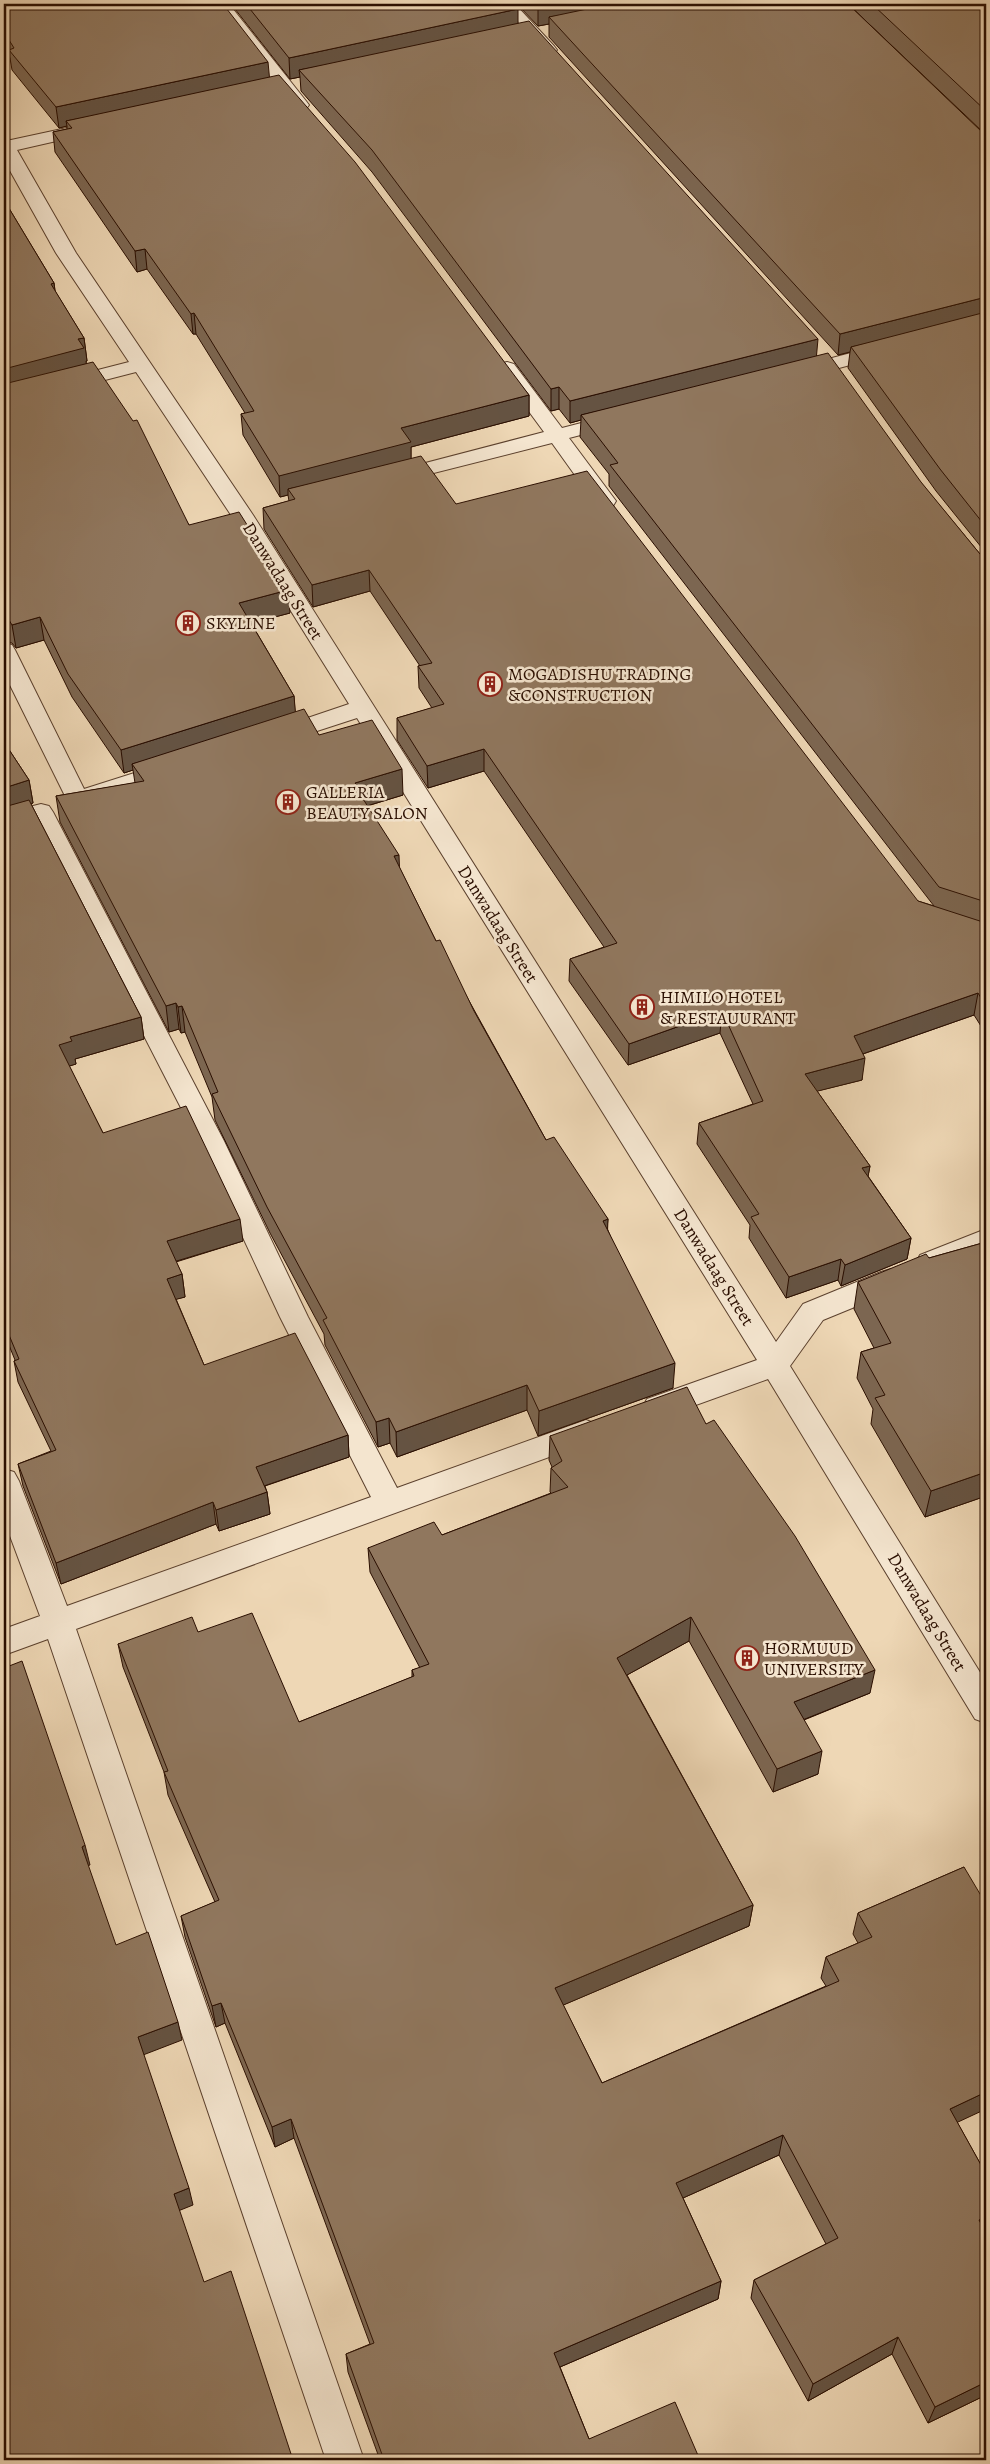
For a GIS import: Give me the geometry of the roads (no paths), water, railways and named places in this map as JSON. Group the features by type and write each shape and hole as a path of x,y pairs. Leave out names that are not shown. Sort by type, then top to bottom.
{"street":[{"path":"220,4 284,86 315,121"},
{"path":"506,4 542,31 560,63"},
{"path":"514,37 542,31"},
{"path":"5,145 111,124"},
{"name":"Danwadaag Street","path":"5,145 66,253 141,365 252,513 362,708 775,1365 986,1709"},
{"path":"785,376 900,347"},
{"path":"494,351 617,516"},
{"path":"4,400 141,365"},
{"path":"376,482 633,416"},
{"path":"4,650 78,800"},
{"path":"258,742 362,708"},
{"path":"191,763 31,814 210,1141 294,1317 389,1502"},
{"path":"4,1642 389,1502 775,1365 813,1312 986,1239"},
{"path":"4,1482 58,1623 345,2460"}],"place":[{"name":"SKYLINE","path":"188,623"},
{"name":"MOGADISHU TRADING &CONSTRUCTION","path":"490,684"},
{"name":"GALLERIA BEAUTY SALON","path":"288,802"},
{"name":"HIMILO HOTEL & RESTAUURANT","path":"642,1007"},
{"name":"HORMUUD UNIVERSITY","path":"747,1658"}]}
